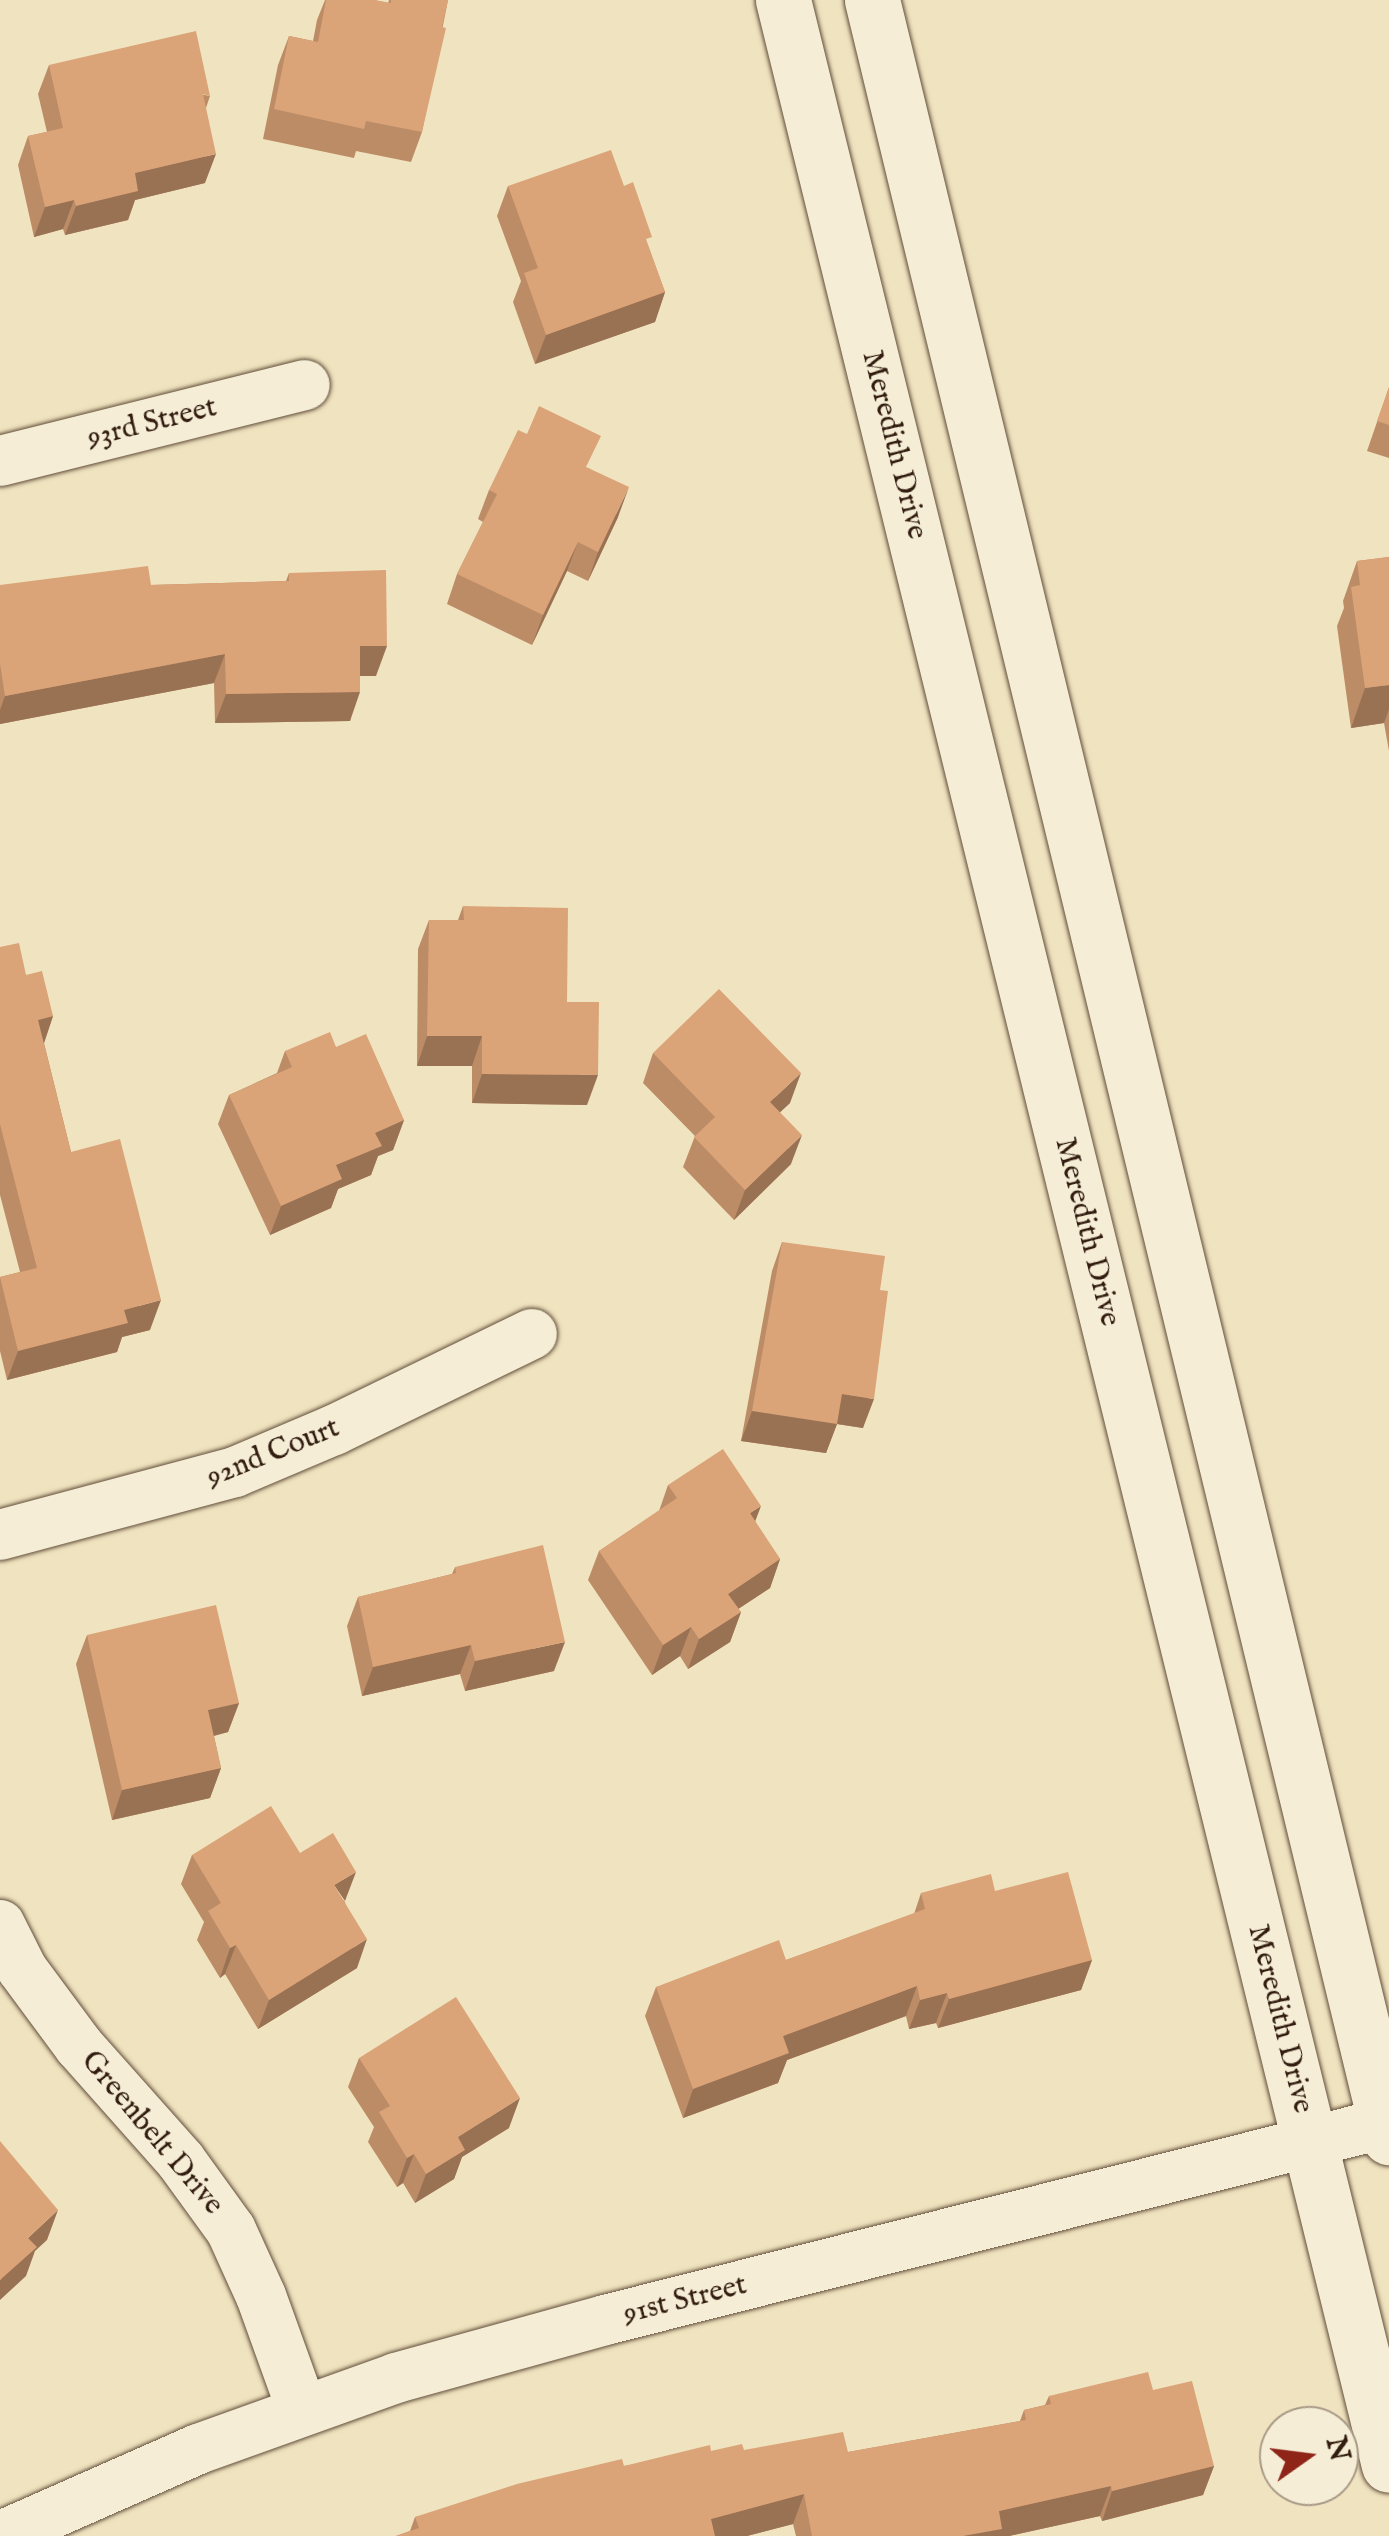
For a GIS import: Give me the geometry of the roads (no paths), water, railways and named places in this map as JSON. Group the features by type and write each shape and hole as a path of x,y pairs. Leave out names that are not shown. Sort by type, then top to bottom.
{"main road":[{"name":"Meredith Drive","path":"784,0 1389,2464"},
{"path":"872,0 1388,2127"}],"street":[{"name":"93rd Street","path":"0,461 305,385"},
{"name":"92nd Court","path":"0,1535 235,1472 334,1430 532,1334"},
{"name":"Greenbelt Drive","path":"0,1926 22,1969 79,2046 182,2161 232,2230 261,2296 302,2410"},
{"name":"91st Street","path":"1,2536 198,2449 396,2378 605,2320 1388,2127"}]}
